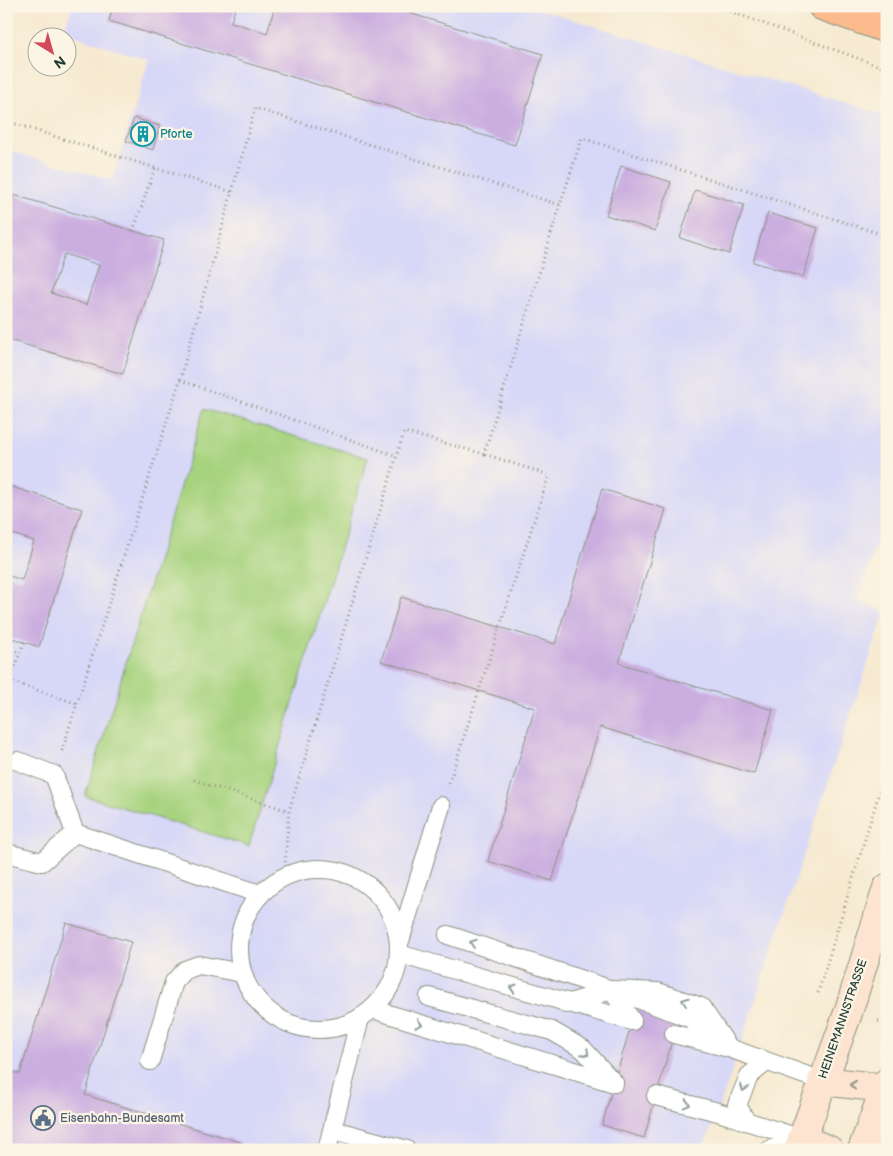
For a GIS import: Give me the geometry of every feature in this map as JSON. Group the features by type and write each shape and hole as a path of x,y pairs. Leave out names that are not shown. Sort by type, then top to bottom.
{"main road":[{"path":"822,6 887,29"},
{"name":"HEINEMANNSTRASSE","path":"800,1145 848,1013 887,888"},
{"path":"822,1081 886,1085 862,1150"},
{"path":"800,1145 828,1150"}],"lane":[{"path":"18,762 54,775 75,833"},
{"path":"328,1150 366,1014 389,987 396,971 399,949 442,806"},
{"path":"6,853 42,862 75,833"},
{"path":"75,833 260,894"},
{"path":"399,949 395,922 378,894 364,883 349,875 326,869 307,870 284,877 260,894 251,906 239,937 242,972 247,985 262,1006 280,1020 310,1029 336,1028 366,1014 614,1083 583,1049 552,1031 429,997"},
{"path":"448,935 692,1019 706,1042"},
{"path":"399,949 566,1004 632,1021 612,990"},
{"path":"150,1061 174,982 185,970 199,965 242,972"},
{"path":"566,1004 612,990 658,992 701,1007 728,1048"},
{"path":"674,1034 728,1048 822,1081"},
{"path":"746,1121 738,1105 749,1076 766,1062"},
{"path":"656,1096 746,1121 800,1145"},
{"path":"333,1130 407,1150"},
{"path":"769,1150 800,1145"}],"path":[{"path":"716,6 887,69"},
{"path":"54,775 180,380 255,108 560,205"},
{"path":"6,121 232,192"},
{"path":"484,454 582,138 887,236"},
{"path":"133,231 155,168"},
{"path":"180,380 397,456"},
{"path":"284,877 289,811 404,432 484,454 549,475 442,806"},
{"path":"24,642 10,681 78,704"},
{"path":"6,649 20,652"},
{"path":"818,994 887,767"},
{"path":"194,780 289,811"}],"shaded area":[{"path":"72,6 529,6 887,116 887,510 858,601 885,612 718,1112 702,1150 6,1150 6,150 112,180 149,60 78,37 78,28 65,28"}],"green space":[{"path":"204,409 368,458 249,846 85,796"}],"building":[{"path":"113,6 236,6 231,22 267,33 274,9 266,6 386,6 543,54 515,145 109,21"},
{"name":"Pforte","path":"134,118 160,126 153,150 126,141"},
{"path":"621,166 671,182 655,231 606,215"},
{"path":"695,190 744,205 729,254 680,238"},
{"path":"14,195 164,240 123,374 6,339 6,222","holes":["64,254 99,265 86,305 51,293"]},
{"path":"768,213 818,228 803,277 753,262"},
{"path":"6,485 82,509 39,647 6,636 6,575 22,580 34,541 6,532"},
{"path":"602,489 666,509 619,663 773,710 754,774 600,727 552,881 488,861 535,708 381,661 401,597 555,644"},
{"path":"66,923 131,942 85,1095 240,1142 238,1150 6,1150 6,1070 20,1074"},
{"path":"636,1007 678,1020 644,1138 602,1125"}],"place":[{"name":"Pforte","path":"143,134"},
{"name":"Eisenbahn-Bundesamt","path":"43,1118"}]}
